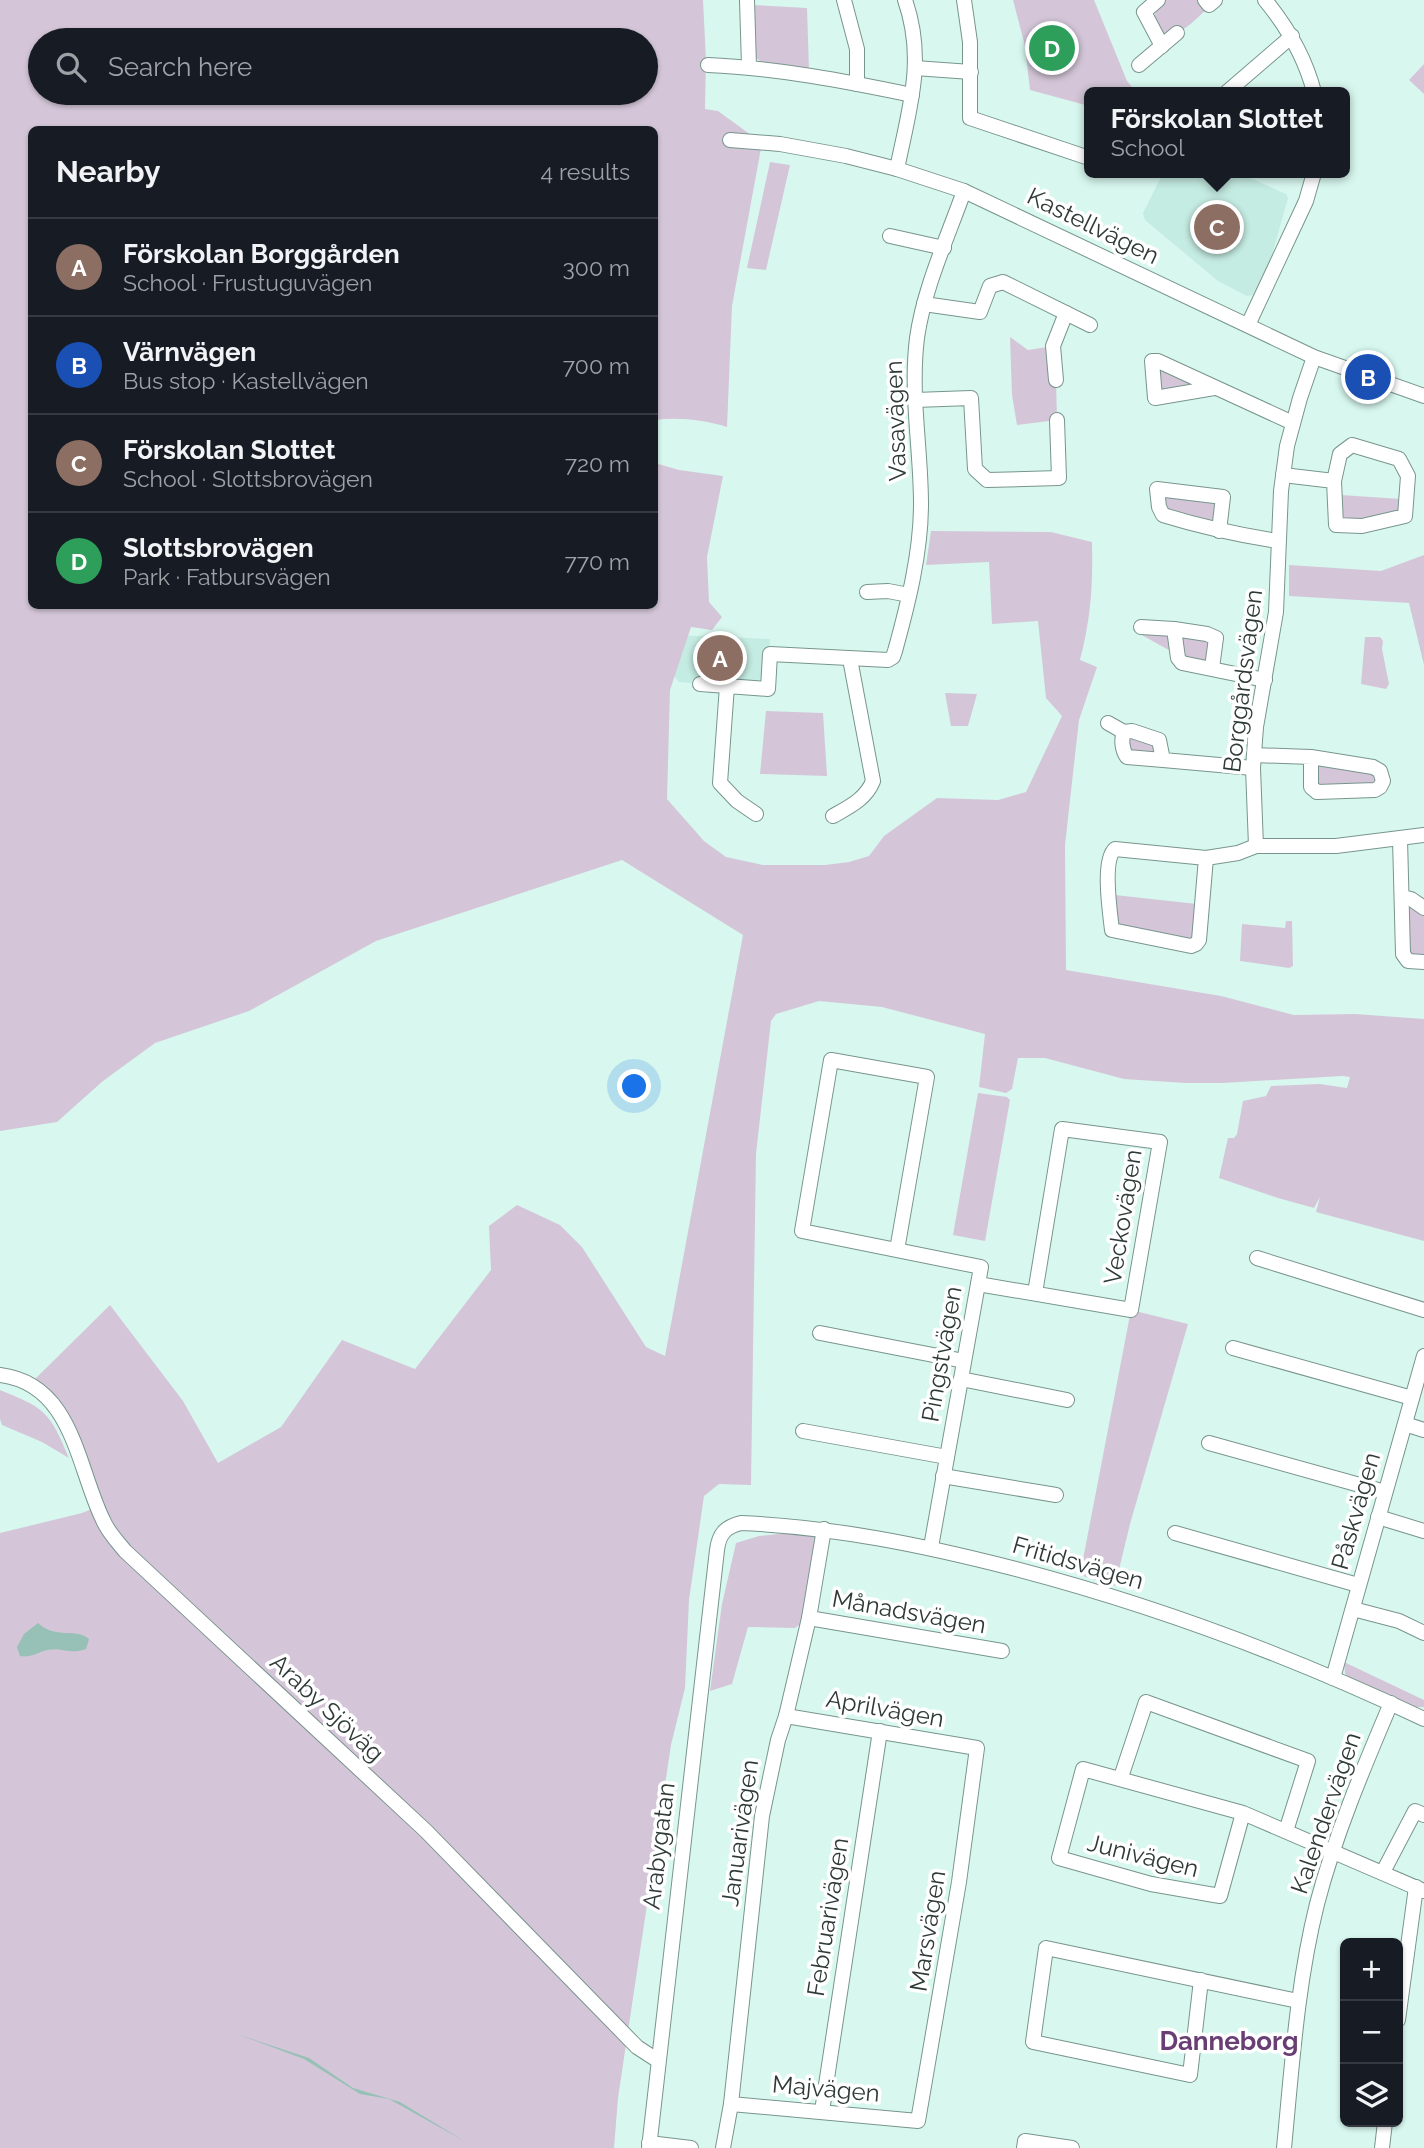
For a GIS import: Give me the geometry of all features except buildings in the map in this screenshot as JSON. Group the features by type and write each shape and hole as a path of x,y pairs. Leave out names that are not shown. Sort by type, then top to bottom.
{"street":[{"path":"747,0 749,66"},
{"path":"844,0 857,49 857,84"},
{"path":"897,169 915,68 910,15 905,0"},
{"path":"964,0 970,42 970,118 1084,156"},
{"path":"1158,0 1144,12 1162,46"},
{"path":"1205,0 1209,5 1215,0"},
{"path":"1271,2 1292,36 1312,87"},
{"path":"1139,65 1177,33"},
{"path":"1233,87 1292,36"},
{"path":"708,65 749,66 912,95"},
{"path":"915,68 971,72"},
{"name":"Kastellvägen","path":"730,140 804,148 897,169 964,191 1314,358 1424,396"},
{"path":"1248,325 1306,201 1313,178"},
{"name":"Vasavägen","path":"727,686 768,689 770,654 891,659 909,595 921,523 915,400 918,337 924,304 964,191"},
{"path":"890,236 944,248"},
{"path":"924,304 980,312 990,286 1003,282 1090,325"},
{"path":"1056,380 1053,346 1066,313"},
{"name":"Borggårdsvägen","path":"1256,846 1256,727 1276,612 1283,475 1293,423 1314,358"},
{"path":"1214,388 1293,423"},
{"path":"915,400 971,398 975,469 986,480 1059,478 1057,420"},
{"path":"1352,445 1399,459 1408,476 1405,516 1362,526 1336,525 1334,481 1340,454 1352,445"},
{"path":"1283,475 1334,481"},
{"path":"1219,531 1223,497 1157,489 1158,507 1163,516 1219,531 1279,541"},
{"path":"867,592 909,595"},
{"path":"1141,627 1174,629 1216,638 1212,668"},
{"path":"1174,629 1180,661 1265,680"},
{"path":"832,816 869,791 873,781 850,659"},
{"path":"700,684 727,686 720,783 737,801 756,814"},
{"path":"1108,723 1124,732 1132,731 1159,740 1163,760"},
{"path":"1124,732 1123,752 1126,757 1254,762 1311,757 1373,767 1380,771 1383,781 1375,790 1317,792 1311,787 1311,757"},
{"path":"1206,858 1199,940 1196,944 1191,946 1112,930 1109,895 1112,851 1119,849 1206,858 1238,853 1256,846 1313,847 1424,835"},
{"path":"1400,839 1403,954 1408,961 1424,962"},
{"path":"1402,897 1411,899 1424,908"},
{"name":"Pingstvägen","path":"897,1250 927,1077 831,1060 802,1231 981,1267 931,1547"},
{"name":"Veckovägen","path":"1062,1129 1160,1142 1131,1310 1035,1293 1062,1129"},
{"path":"1257,1258 1424,1310"},
{"path":"978,1284 1035,1293"},
{"path":"820,1333 964,1361"},
{"path":"1233,1348 1412,1398"},
{"name":"Påskvägen","path":"1334,1678 1424,1356"},
{"name":"Araby Sjöväg","path":"0,1375 15,1377 37,1388 54,1404 74,1442 104,1523 125,1550 426,1831 637,2047 657,2060"},
{"path":"961,1379 1068,1400"},
{"path":"1405,1424 1424,1430"},
{"path":"803,1431 947,1457"},
{"path":"1209,1443 1385,1492"},
{"path":"943,1476 1056,1495"},
{"path":"1378,1517 1424,1531"},
{"name":"Fritidsvägen","path":"717,1550 718,1540 723,1532 729,1526 741,1523 824,1529 931,1547 1175,1615 1334,1678 1424,1719"},
{"name":"Januarivägen","path":"723,2148 731,2104 762,1816 809,1618 824,1529"},
{"path":"1175,1533 1358,1585"},
{"name":"Arabygatan","path":"649,2145 717,1550"},
{"path":"1353,1609 1399,1621 1424,1633"},
{"name":"Månadsvägen","path":"809,1618 1002,1651"},
{"path":"1121,1777 1146,1702 1308,1761 1286,1830"},
{"name":"Kalendervägen","path":"1284,2148 1298,2001 1317,1907 1332,1850 1391,1703"},
{"name":"Aprilvägen","path":"786,1716 977,1748"},
{"name":"Februarivägen","path":"822,2111 880,1731"},
{"name":"Marsvägen","path":"918,2121 960,1882 977,1748"},
{"name":"Junivägen","path":"1242,1813 1220,1896 1151,1884 1059,1858 1083,1769 1121,1777 1242,1813 1420,1889"},
{"path":"1382,1872 1415,1811 1424,1815"},
{"path":"1401,2001 1420,1889"},
{"path":"1201,1980 1190,2075 1033,2042 1046,1948 1201,1980 1298,2001"},
{"name":"Majvägen","path":"731,2104 918,2121"},
{"path":"1382,2148 1384,2127"},
{"path":"1024,2148 1026,2141 1072,2148"},
{"path":"649,2145 691,2148"}],"shaded area":[{"path":"0,0 703,0 705,109 718,111 762,143 732,306 727,427 691,420 658,420 658,126 28,126 28,609 658,609 658,464 679,470 723,476 707,557 709,602 722,617 712,630 691,627 670,690 667,799 704,841 726,857 763,865 825,865 869,856 884,836 937,798 998,800 1026,792 1062,716 1046,698 1038,621 992,624 989,562 926,565 931,531 1051,532 1092,542 1090,601 1080,660 1097,667 1079,720 1065,845 1066,970 1221,996 1294,1015 1355,1014 1424,1019 1424,1241 1316,1212 1320,1197 1314,1208 1219,1178 1228,1138 1234,1138 1237,1134 1243,1101 1266,1096 1271,1086 1320,1084 1347,1088 1350,1077 1185,1083 1124,1079 1045,1058 1018,1058 1012,1089 1006,1093 979,1087 985,1034 882,1007 819,1001 776,1014 771,1021 756,1154 751,1485 719,1484 704,1496 689,1600 685,1688 671,1745 618,2098 614,2148 0,2148 0,1533 82,1513 101,1505 86,1459 33,1381 110,1305 183,1401 218,1463 281,1427 342,1340 415,1369 491,1270 489,1226 517,1205 560,1225 582,1247 646,1347 665,1356 743,935 622,860 376,941 249,1011 155,1043 103,1081 57,1122 0,1131"},
{"path":"1013,0 1094,0 1127,81 1132,87 1084,87 1084,105 1030,90 1025,46"},
{"path":"1165,0 1199,0 1207,9 1180,31 1160,32 1155,15"},
{"path":"753,5 807,8 809,70 764,64 755,57"},
{"path":"1424,64 1424,94 1409,80"},
{"path":"770,162 790,165 766,270 747,268"},
{"path":"1160,178 1250,178 1286,194 1288,198 1272,255 1253,295 1247,296 1218,281 1145,220 1143,213"},
{"path":"1010,337 1028,350 1047,347 1056,380 1057,420 1017,425 1012,395"},
{"path":"1158,369 1161,369 1195,386 1159,390"},
{"path":"1341,495 1401,499 1400,511 1396,514 1346,522 1342,513"},
{"path":"1162,496 1216,500 1214,525 1166,512"},
{"path":"1424,555 1424,665 1409,603 1289,596 1289,565 1381,571"},
{"path":"1168,633 1174,653 1140,634"},
{"path":"675,635 770,639 768,689 679,682 672,674"},
{"path":"1183,636 1209,639 1207,663 1184,658 1181,640"},
{"path":"1365,637 1380,637 1383,641 1389,684 1386,689 1361,684"},
{"path":"945,693 977,694 968,726 951,726"},
{"path":"766,711 823,713 827,776 760,774"},
{"path":"1129,737 1155,742 1158,753 1129,752"},
{"path":"1317,763 1373,771 1377,779 1373,786 1317,787"},
{"path":"1115,895 1197,904 1195,933 1190,941 1117,926"},
{"path":"1409,905 1424,914 1424,958 1413,958 1407,952"},
{"path":"1286,921 1292,921 1293,966 1289,968 1240,961 1242,924 1285,928"},
{"path":"978,1093 1007,1097 1010,1100 985,1241 953,1235"},
{"path":"1131,1310 1188,1324 1130,1524 1115,1586 1080,1575"},
{"path":"0,1390 37,1407 57,1430 69,1458 42,1442 2,1425"},
{"path":"824,1529 809,1618 795,1628 748,1627 732,1684 710,1691 722,1604 736,1543 759,1536"},
{"path":"38,1623 52,1631 84,1636 89,1639 86,1649 52,1649 30,1656 20,1656 17,1647 24,1634"},
{"path":"1344,1662 1424,1700 1424,1707 1410,1707 1349,1679 1345,1673"},
{"path":"237,2034 309,2058 353,2088 400,2102 466,2142 389,2099 360,2094 304,2059"}],"place":[{"name":"Slottsbrovägen","path":"1052,48"},
{"name":"Förskolan Slottet","path":"1217,227"},
{"name":"Värnvägen","path":"1368,377"},
{"name":"Förskolan Borggården","path":"720,658"}],"district":[{"name":"Danneborg","path":"1229,2041"}]}
